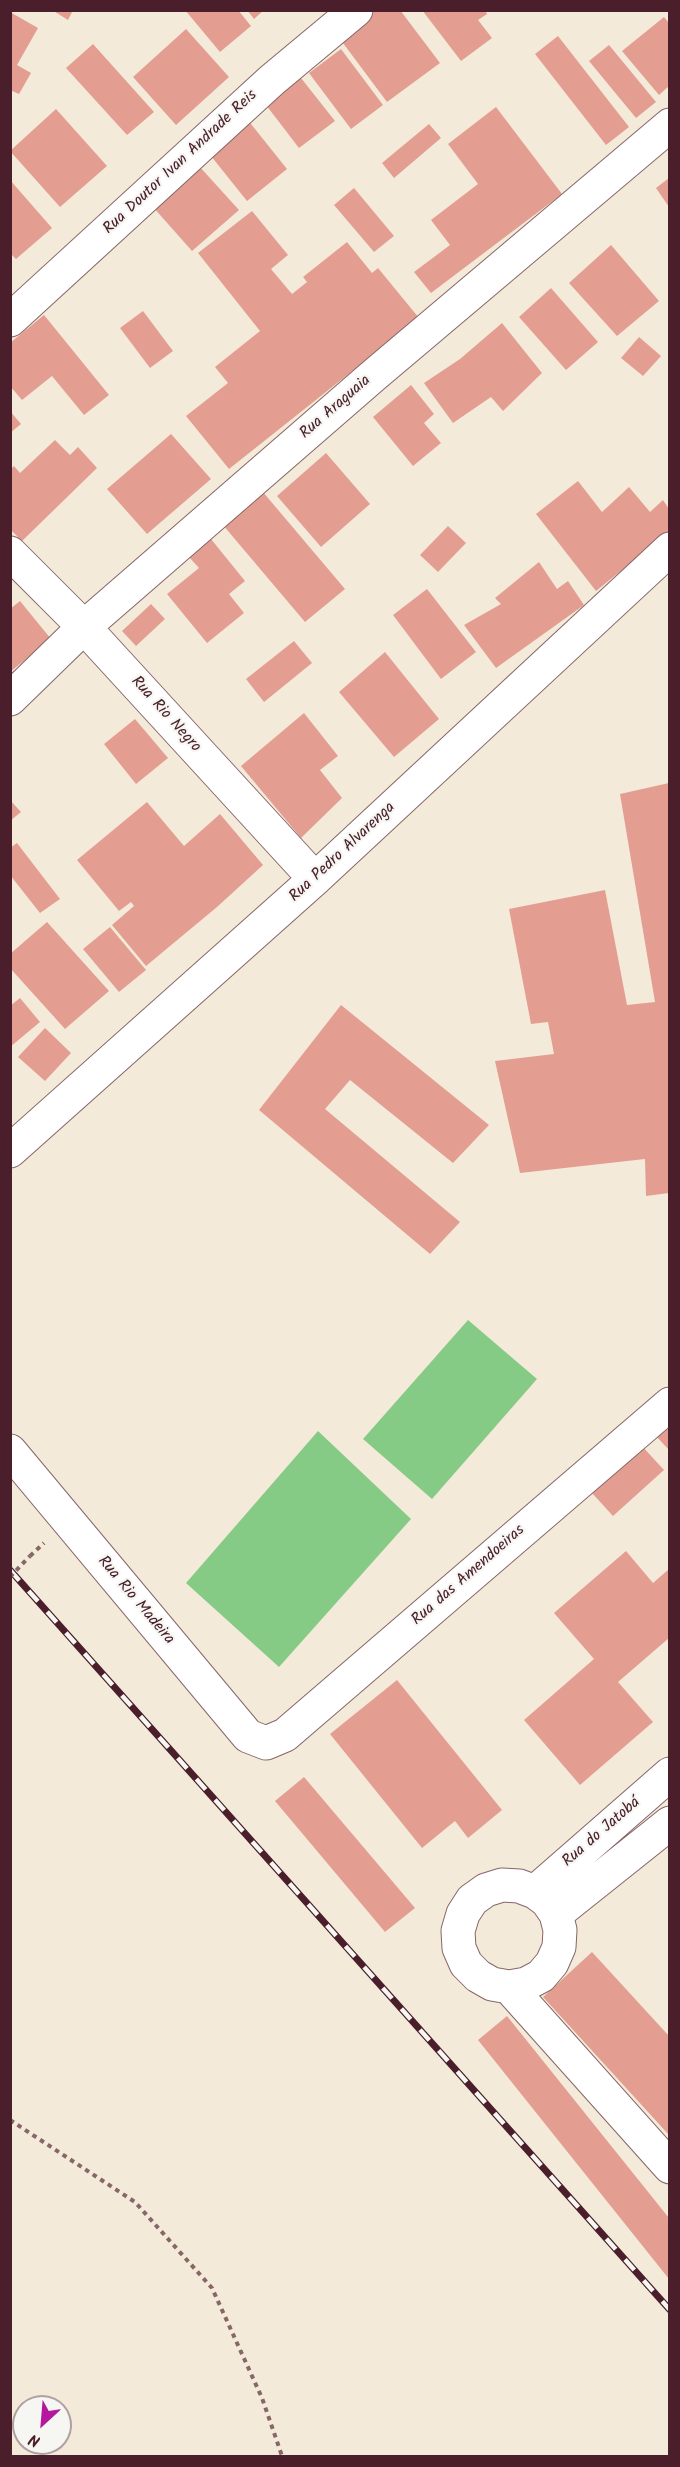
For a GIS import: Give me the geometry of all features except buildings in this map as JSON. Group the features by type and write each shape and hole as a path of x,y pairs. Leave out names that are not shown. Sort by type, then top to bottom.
{"street":[{"name":"Rua Doutor Ivan Andrade Reis","path":"10,320 272,80 356,10"},
{"name":"Rua Araguaia","path":"10,699 84,627 373,376 669,125"},
{"name":"Rua Pedro Alvarenga","path":"10,1151 315,879 669,549"},
{"name":"Rua Rio Negro","path":"10,553 84,627 315,879"},
{"name":"Rua das Amendoeiras","path":"266,1743 285,1735 669,1404"},
{"name":"Rua Rio Madeira","path":"10,1451 248,1736 266,1743"},
{"name":"Rua do Jatobá","path":"545,1903 669,1774"},
{"name":"Rua do Jatobá","path":"545,1903 669,1822"},
{"path":"502,1885 519,1886 545,1903 560,1930 559,1947 552,1963 541,1976 526,1984 509,1986 492,1984 478,1976 466,1964 459,1948 458,1931 463,1914 472,1900 486,1890 502,1885"},
{"path":"509,1986 669,2167"}],"path":[{"path":"10,1577 30,1556"},
{"path":"10,2120 135,2202 212,2288 262,2398 282,2457"}],"green space":[{"path":"468,1320 537,1379 432,1499 363,1439"},
{"path":"318,1431 411,1519 279,1667 186,1583"}],"railway":[{"path":"10,1570 670,2310"}]}
